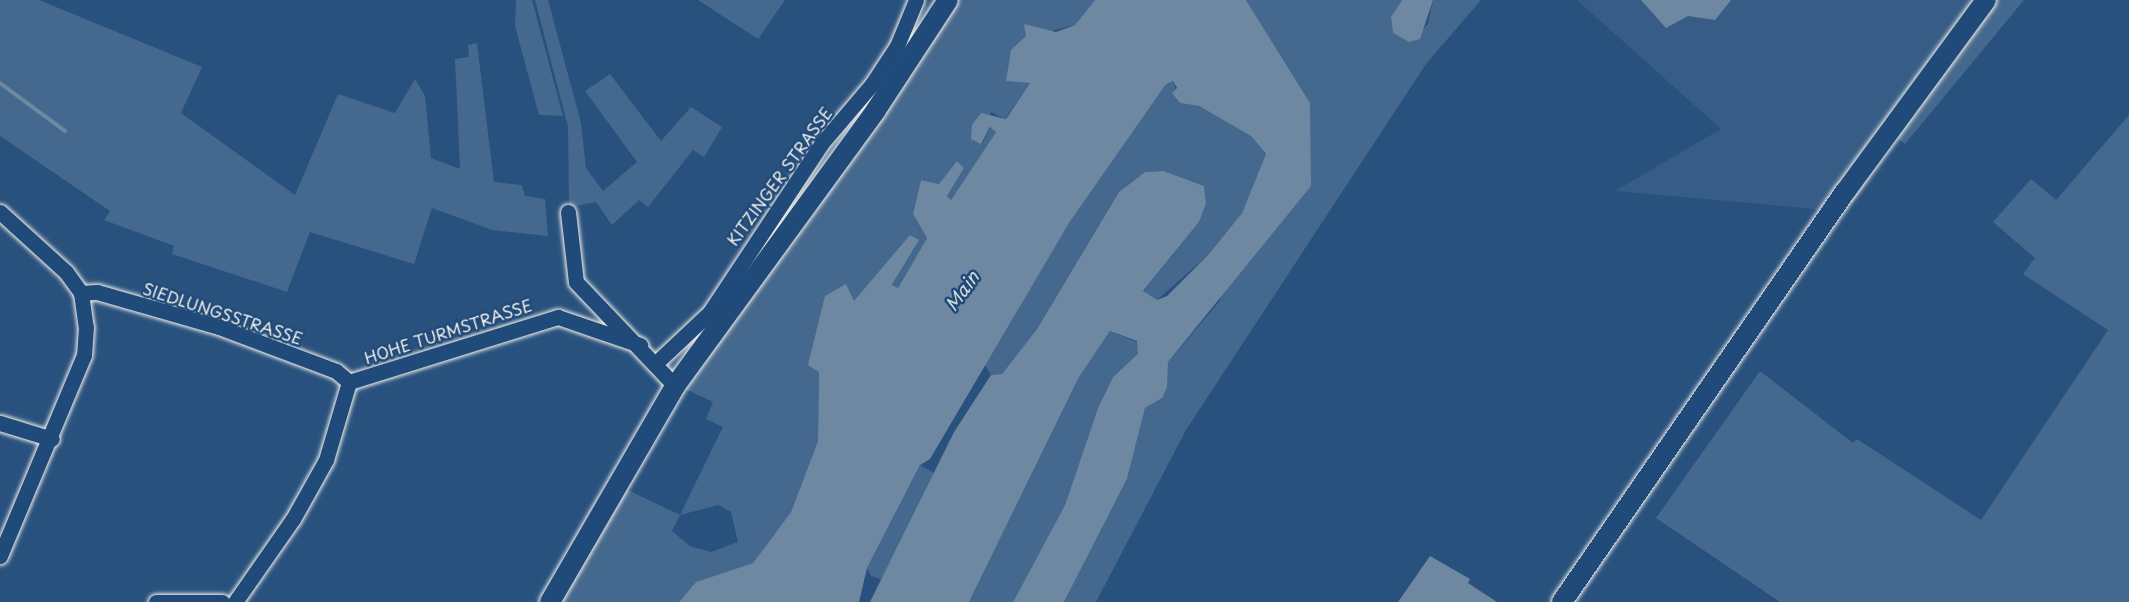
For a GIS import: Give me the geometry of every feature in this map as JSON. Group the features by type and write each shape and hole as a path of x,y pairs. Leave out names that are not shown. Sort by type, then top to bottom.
{"main road":[{"path":"550,602 675,386 876,110 948,0"},
{"path":"1562,602 1858,174 1986,0"}],"street":[{"name":"KITZINGER STRASSE","path":"657,362 710,312 821,144 872,84 897,46 916,0"},
{"path":"0,212 49,252 81,293 84,355 52,439 0,556"},
{"path":"567,212 576,282 586,299 640,345"},
{"name":"SIEDLUNGSSTRASSE","path":"81,293 97,292 219,327 336,371 349,382"},
{"name":"HOHE TURMSTRASSE","path":"235,602 293,519 326,460 349,382 558,317 640,345 657,362 675,386"},
{"path":"0,423 52,439"},
{"path":"156,602 222,602"}],"shaded area":[{"path":"0,0 39,0 202,67 181,113 295,195 338,94 395,113 415,79 425,96 431,158 460,169 455,59 469,57 468,45 477,43 494,182 522,185 525,196 545,199 548,236 492,230 432,208 414,264 310,232 287,292 172,254 174,246 104,220 110,211 0,136"},
{"path":"516,0 532,0 563,116 539,115 515,26"},
{"path":"535,0 548,0 581,123 586,168 603,191 637,162 585,91 610,74 661,141 691,107 722,127 704,157 693,150 648,207 639,200 612,225 596,202 569,207 568,127"},
{"path":"698,0 785,0 758,39"},
{"path":"953,0 1095,0 1075,25 1026,37 1023,78 1030,83 1005,119 991,112 982,144 991,127 996,132 951,200 947,196 964,168 957,161 939,184 921,180 913,214 927,238 898,288 892,286 919,240 819,372 818,441 791,512 753,563 696,582 679,602 550,602 615,484 680,515 723,427 706,419 713,402 679,386","holes":["718,505 731,512 738,542 711,552 690,546 672,531 680,515"]},
{"path":"1246,0 1402,0 1391,17 1393,33 1409,42 1428,24 1433,0 1481,0 1426,64 1186,430 1096,602 1064,602 1127,479 1145,408 1161,398 1168,362 1219,302 1310,103"},
{"path":"1577,0 1986,0 1828,218 1815,209 1615,191 1721,129"},
{"path":"1986,0 2024,0 1905,144 1897,138 1852,204 1845,192"},
{"path":"1173,81 1180,103 1199,106 1251,136 1266,155 1242,213 1208,255 1157,300 1143,292 1199,222 1163,171 1145,172 1119,192 1037,329 1002,374 991,375 984,364 1069,223 1166,83"},
{"path":"2129,115 2129,602 1780,602 1656,518 1760,371 1853,443 1857,439 1981,520 2108,330 2023,274 2035,258 1993,222 2031,179 2056,200"},
{"path":"1110,331 1137,342 1139,354 1113,377 1098,408 1065,505 1013,602 969,602 1079,377"},
{"path":"920,465 934,473 883,580 871,576 867,568"}],"water":[{"name":"Main","path":"1095,0 1246,0 1310,103 1311,186 1168,362 1167,387 1162,398 1145,408 1127,479 1064,602 1013,602 1065,505 1098,408 1113,377 1138,354 1137,341 1110,331 1079,377 969,602 870,602 954,432 991,375 1002,374 1037,329 1119,192 1145,172 1163,171 1204,186 1206,203 1199,222 1143,291 1157,300 1167,296 1208,255 1242,213 1266,154 1251,136 1199,106 1180,103 1172,93 1177,88 1173,81 1166,84 1069,223 930,459 920,465 867,568 859,602 679,602 696,582 753,563 791,512 818,441 819,372 808,365 825,296 846,284 854,301 910,235 919,240 892,285 898,288 927,238 913,214 921,180 939,184 957,161 964,168 947,196 951,200 996,132 990,127 981,144 971,139 972,125 981,113 1006,119 1030,83 1006,81 1011,50 1026,36 1024,24 1056,32 1075,25"},
{"path":"1402,0 1433,0 1420,39 1409,42 1393,33 1391,17"},
{"path":"1641,0 1731,0 1715,20 1688,16 1666,28"},
{"path":"1430,556 1470,579 1468,583 1497,602 1398,602"}],"waterway":[{"path":"0,83 65,131"}]}
